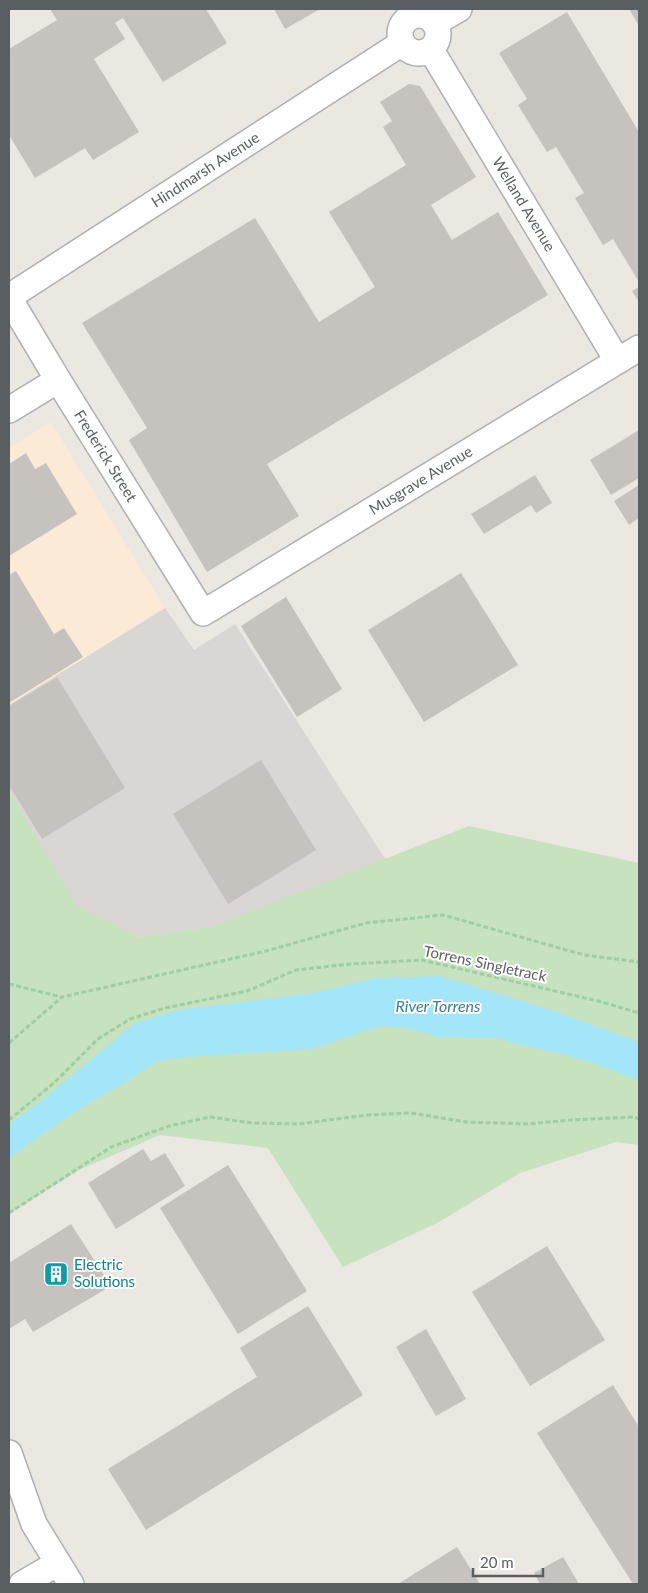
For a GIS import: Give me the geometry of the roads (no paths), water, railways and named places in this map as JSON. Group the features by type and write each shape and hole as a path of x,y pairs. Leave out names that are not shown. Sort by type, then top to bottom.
{"street":[{"path":"435,23 458,9"},
{"path":"407,13 421,15 435,23 438,37 436,44 431,50 415,53 402,43 400,37 407,13"},
{"name":"Hindmarsh Avenue","path":"9,298 402,43"},
{"name":"Welland Avenue","path":"431,50 617,360"},
{"name":"Frederick Street","path":"9,298 203,613"},
{"name":"Musgrave Avenue","path":"203,613 639,348"},
{"path":"9,410 58,380"},
{"path":"9,1453 34,1524 71,1584"},
{"path":"22,1584 58,1563"}],"water":[{"name":"River Torrens","path":"441,976 548,1009 639,1042 639,1080 578,1058 496,1038 439,1037 408,1028 380,1026 311,1049 187,1057 157,1061 76,1111 9,1158 9,1125 46,1097 135,1023 178,1010 313,993 375,978"}],"place":[{"name":"Electric Solutions","path":"56,1274"}]}
